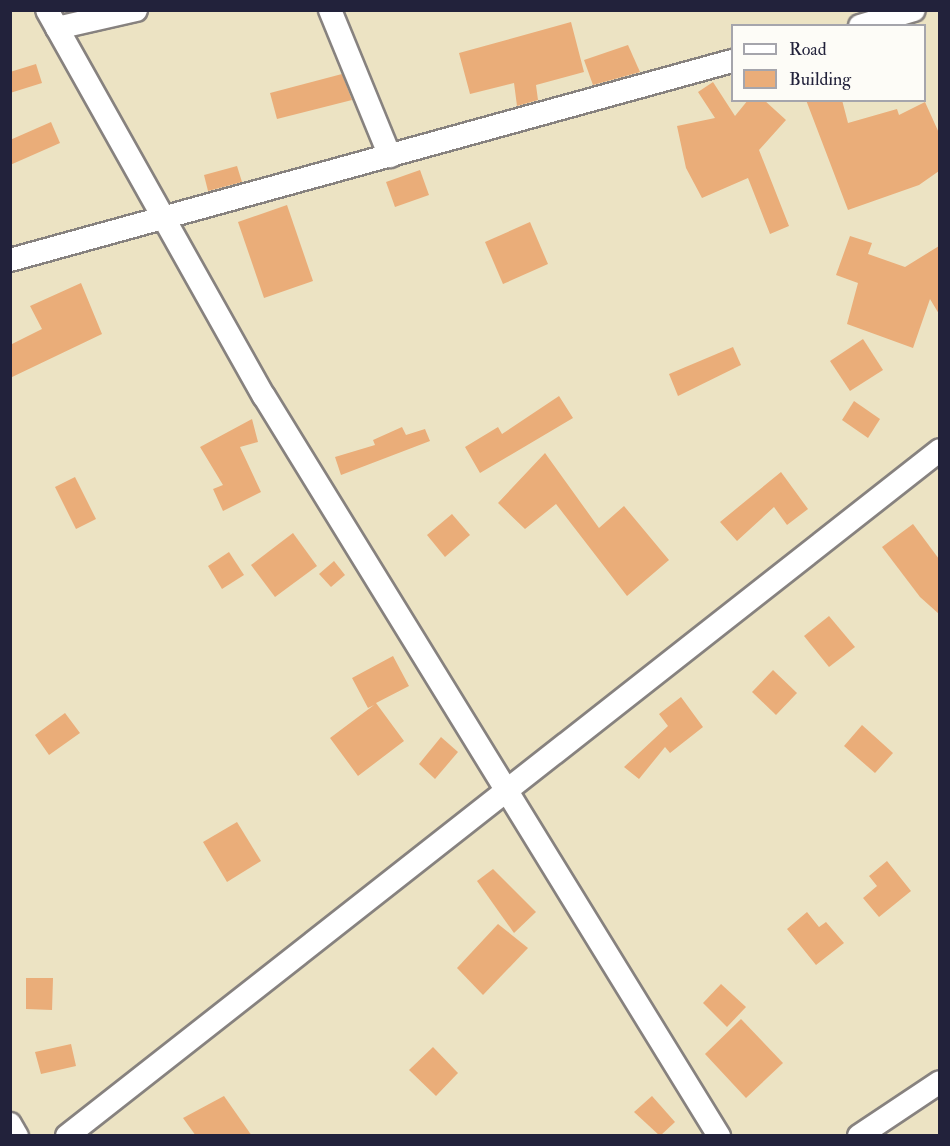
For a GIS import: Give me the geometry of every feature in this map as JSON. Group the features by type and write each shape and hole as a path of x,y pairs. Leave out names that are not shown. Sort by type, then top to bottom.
{"street":[{"path":"136,10 52,20 270,406 719,1136"},
{"path":"330,10 390,156"},
{"path":"867,24 914,10"},
{"path":"10,260 731,61"},
{"path":"67,1136 508,793 939,450"},
{"path":"859,1136 939,1082"},
{"path":"10,1124 17,1136"}],"building":[{"path":"571,22 584,72 536,85 538,100 517,106 514,83 470,94 459,53"},
{"path":"628,45 640,72 593,85 584,60"},
{"path":"36,64 42,83 10,93 10,72"},
{"path":"342,74 352,100 277,119 270,93"},
{"path":"713,82 735,116 746,102 766,102 786,120 759,150 789,226 770,234 748,178 702,198 686,168 677,126 715,118 698,92"},
{"path":"807,102 843,102 848,123 897,109 899,115 925,102 939,133 939,171 919,185 848,210"},
{"path":"51,122 60,143 10,165 10,140"},
{"path":"237,166 242,182 208,191 204,175"},
{"path":"420,170 429,195 395,207 386,182"},
{"path":"287,205 313,281 264,298 238,222"},
{"path":"530,222 548,264 503,284 485,242"},
{"path":"850,236 872,243 868,254 905,267 939,246 939,314 930,299 913,348 847,324 858,283 836,275"},
{"path":"81,283 102,334 10,378 10,345 42,329 30,306"},
{"path":"863,339 883,370 850,391 830,361"},
{"path":"733,347 741,365 678,396 669,374"},
{"path":"559,396 573,418 480,473 465,447 498,427 502,434"},
{"path":"854,401 880,419 868,438 842,420"},
{"path":"252,419 258,442 240,447 261,492 223,511 213,489 223,485 200,447"},
{"path":"402,427 406,435 425,429 430,441 341,475 335,457 375,445 373,440"},
{"path":"545,453 599,528 624,506 669,560 627,596 556,504 525,529 498,503"},
{"path":"781,472 808,509 787,525 774,507 737,541 720,522"},
{"path":"75,477 96,519 76,529 55,487"},
{"path":"452,514 470,535 445,557 427,535"},
{"path":"913,524 939,559 939,614 920,597 882,547"},
{"path":"293,533 317,566 275,597 251,565"},
{"path":"229,552 244,575 222,589 208,566"},
{"path":"334,561 345,575 331,587 319,574"},
{"path":"829,616 855,647 829,667 804,636"},
{"path":"393,656 409,686 376,703 404,741 358,776 330,738 374,705 368,708 352,678"},
{"path":"773,670 797,693 776,715 752,692"},
{"path":"681,697 703,727 670,753 665,747 639,779 624,767 668,726 659,714"},
{"path":"65,713 80,733 49,755 35,735"},
{"path":"862,725 893,753 875,773 844,746"},
{"path":"441,737 458,752 435,779 419,764"},
{"path":"237,822 261,861 227,882 203,842"},
{"path":"887,861 911,891 879,917 863,898 877,886 869,876"},
{"path":"493,869 536,912 514,933 477,881"},
{"path":"807,912 819,927 826,922 844,943 816,965 787,929"},
{"path":"498,924 528,948 483,995 457,968"},
{"path":"26,978 53,978 52,1010 26,1009"},
{"path":"721,984 746,1007 727,1027 703,1003"},
{"path":"741,1019 783,1063 746,1098 705,1054"},
{"path":"71,1044 76,1066 41,1074 35,1052"},
{"path":"433,1047 458,1073 436,1096 409,1070"},
{"path":"224,1096 252,1136 196,1136 183,1118"},
{"path":"652,1096 675,1122 660,1136 634,1112"}]}
